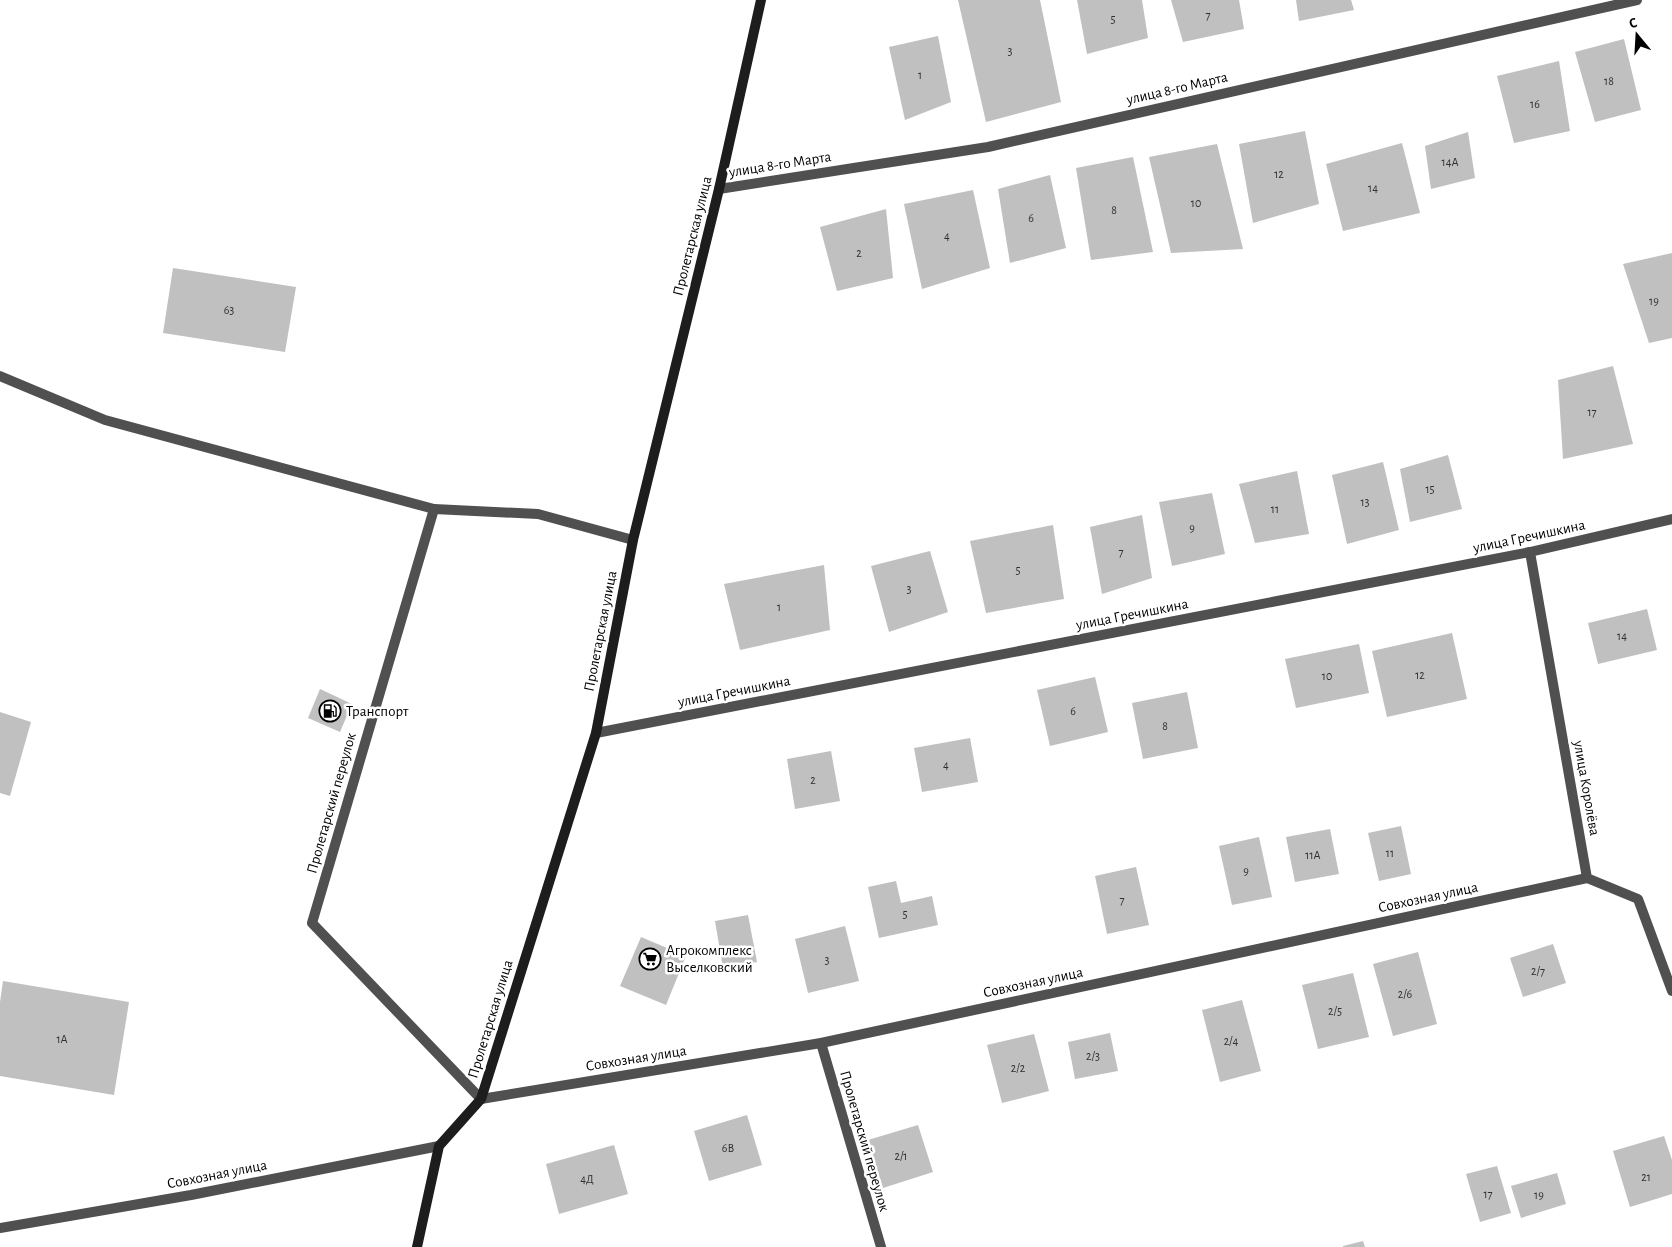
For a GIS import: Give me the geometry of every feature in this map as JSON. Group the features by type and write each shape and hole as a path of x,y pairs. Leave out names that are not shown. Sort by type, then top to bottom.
{"street":[{"name":"Пролетарская улица","path":"417,1247 439,1146 481,1099 596,733 633,540 719,189 761,0"},
{"name":"улица 8-го Марта","path":"719,189 988,147 1637,0"},
{"path":"0,376 105,420 434,509 538,514 633,540"},
{"name":"Пролетарский переулок","path":"434,509 312,922 481,1099"},
{"name":"улица Гречишкина","path":"596,733 1530,552 1672,519"},
{"name":"улица Королёва","path":"1530,552 1588,878"},
{"path":"1588,878 1638,899 1672,991"},
{"name":"Совхозная улица","path":"481,1099 821,1043 1588,878"},
{"name":"Пролетарский переулок","path":"821,1043 881,1247"},
{"name":"Совхозная улица","path":"0,1228 190,1195 439,1146"}],"building":[{"path":"958,0 1040,0 1061,102 986,122"},
{"path":"1077,0 1142,0 1148,38 1087,54"},
{"path":"1171,0 1239,0 1244,29 1183,42"},
{"path":"1296,0 1351,0 1354,10 1299,21"},
{"path":"938,36 951,102 905,120 889,47"},
{"path":"1624,39 1641,110 1595,122 1575,52"},
{"path":"1559,61 1570,131 1514,143 1497,76"},
{"path":"1305,131 1319,204 1253,223 1239,144"},
{"path":"1468,132 1475,178 1431,189 1425,146"},
{"path":"1402,143 1420,213 1343,231 1326,164"},
{"path":"1217,144 1243,249 1171,253 1149,157"},
{"path":"1133,157 1153,252 1091,260 1076,168"},
{"path":"1050,175 1066,248 1010,263 998,189"},
{"path":"973,190 990,268 922,289 904,204"},
{"path":"886,209 893,278 837,291 820,227"},
{"path":"1672,253 1672,338 1649,343 1623,264"},
{"path":"173,268 296,287 285,352 163,333"},
{"path":"1613,366 1633,444 1563,459 1558,380"},
{"path":"1448,455 1462,509 1410,522 1400,469"},
{"path":"1383,462 1399,530 1347,544 1332,475"},
{"path":"1297,471 1309,534 1255,543 1239,484"},
{"path":"1212,493 1225,554 1172,566 1159,502"},
{"path":"1142,515 1152,578 1102,594 1090,527"},
{"path":"1053,525 1064,599 986,613 970,541"},
{"path":"930,551 948,612 889,632 871,566"},
{"path":"824,565 830,630 740,650 724,584"},
{"path":"1647,609 1657,650 1598,664 1588,623"},
{"path":"1452,633 1467,699 1387,717 1372,651"},
{"path":"1359,644 1369,693 1296,708 1285,659"},
{"path":"1095,677 1108,732 1050,746 1037,690"},
{"name":"Транспорт","path":"320,689 352,704 340,732 308,718"},
{"path":"1187,692 1198,748 1143,759 1132,703"},
{"path":"0,712 31,722 10,796 0,793"},
{"path":"970,738 978,782 922,792 914,748"},
{"path":"831,751 840,801 795,809 787,759"},
{"path":"1401,826 1411,874 1379,881 1368,833"},
{"path":"1330,829 1339,874 1295,882 1286,837"},
{"path":"1259,837 1272,897 1232,905 1219,846"},
{"path":"1136,867 1149,925 1107,934 1095,876"},
{"path":"896,881 901,903 932,896 938,925 879,938 868,887"},
{"path":"748,915 757,962 723,968 715,921"},
{"path":"845,926 859,981 808,993 795,939"},
{"path":"641,937 686,956 666,1005 620,986"},
{"path":"1553,944 1566,983 1523,997 1510,958"},
{"path":"1418,952 1437,1024 1393,1036 1373,964"},
{"path":"1353,973 1369,1037 1318,1049 1302,985"},
{"path":"3,981 129,1002 114,1095 0,1076 0,1002"},
{"path":"1242,1000 1261,1071 1220,1082 1202,1010"},
{"path":"1110,1033 1118,1071 1075,1079 1068,1042"},
{"path":"1034,1034 1049,1091 1002,1103 987,1045"},
{"path":"747,1115 762,1165 709,1181 694,1131"},
{"path":"918,1125 933,1172 883,1188 868,1140"},
{"path":"1664,1136 1672,1160 1672,1194 1630,1207 1613,1151"},
{"path":"614,1145 628,1194 559,1214 546,1164"},
{"path":"1497,1166 1511,1213 1480,1222 1466,1174"},
{"path":"1557,1173 1566,1204 1521,1218 1511,1186"},
{"path":"1363,1241 1365,1247 1343,1247 1343,1246"}],"place":[{"name":"Транспорт","path":"330,711"},
{"name":"Агрокомплекс Выселковский","path":"650,959"}]}
